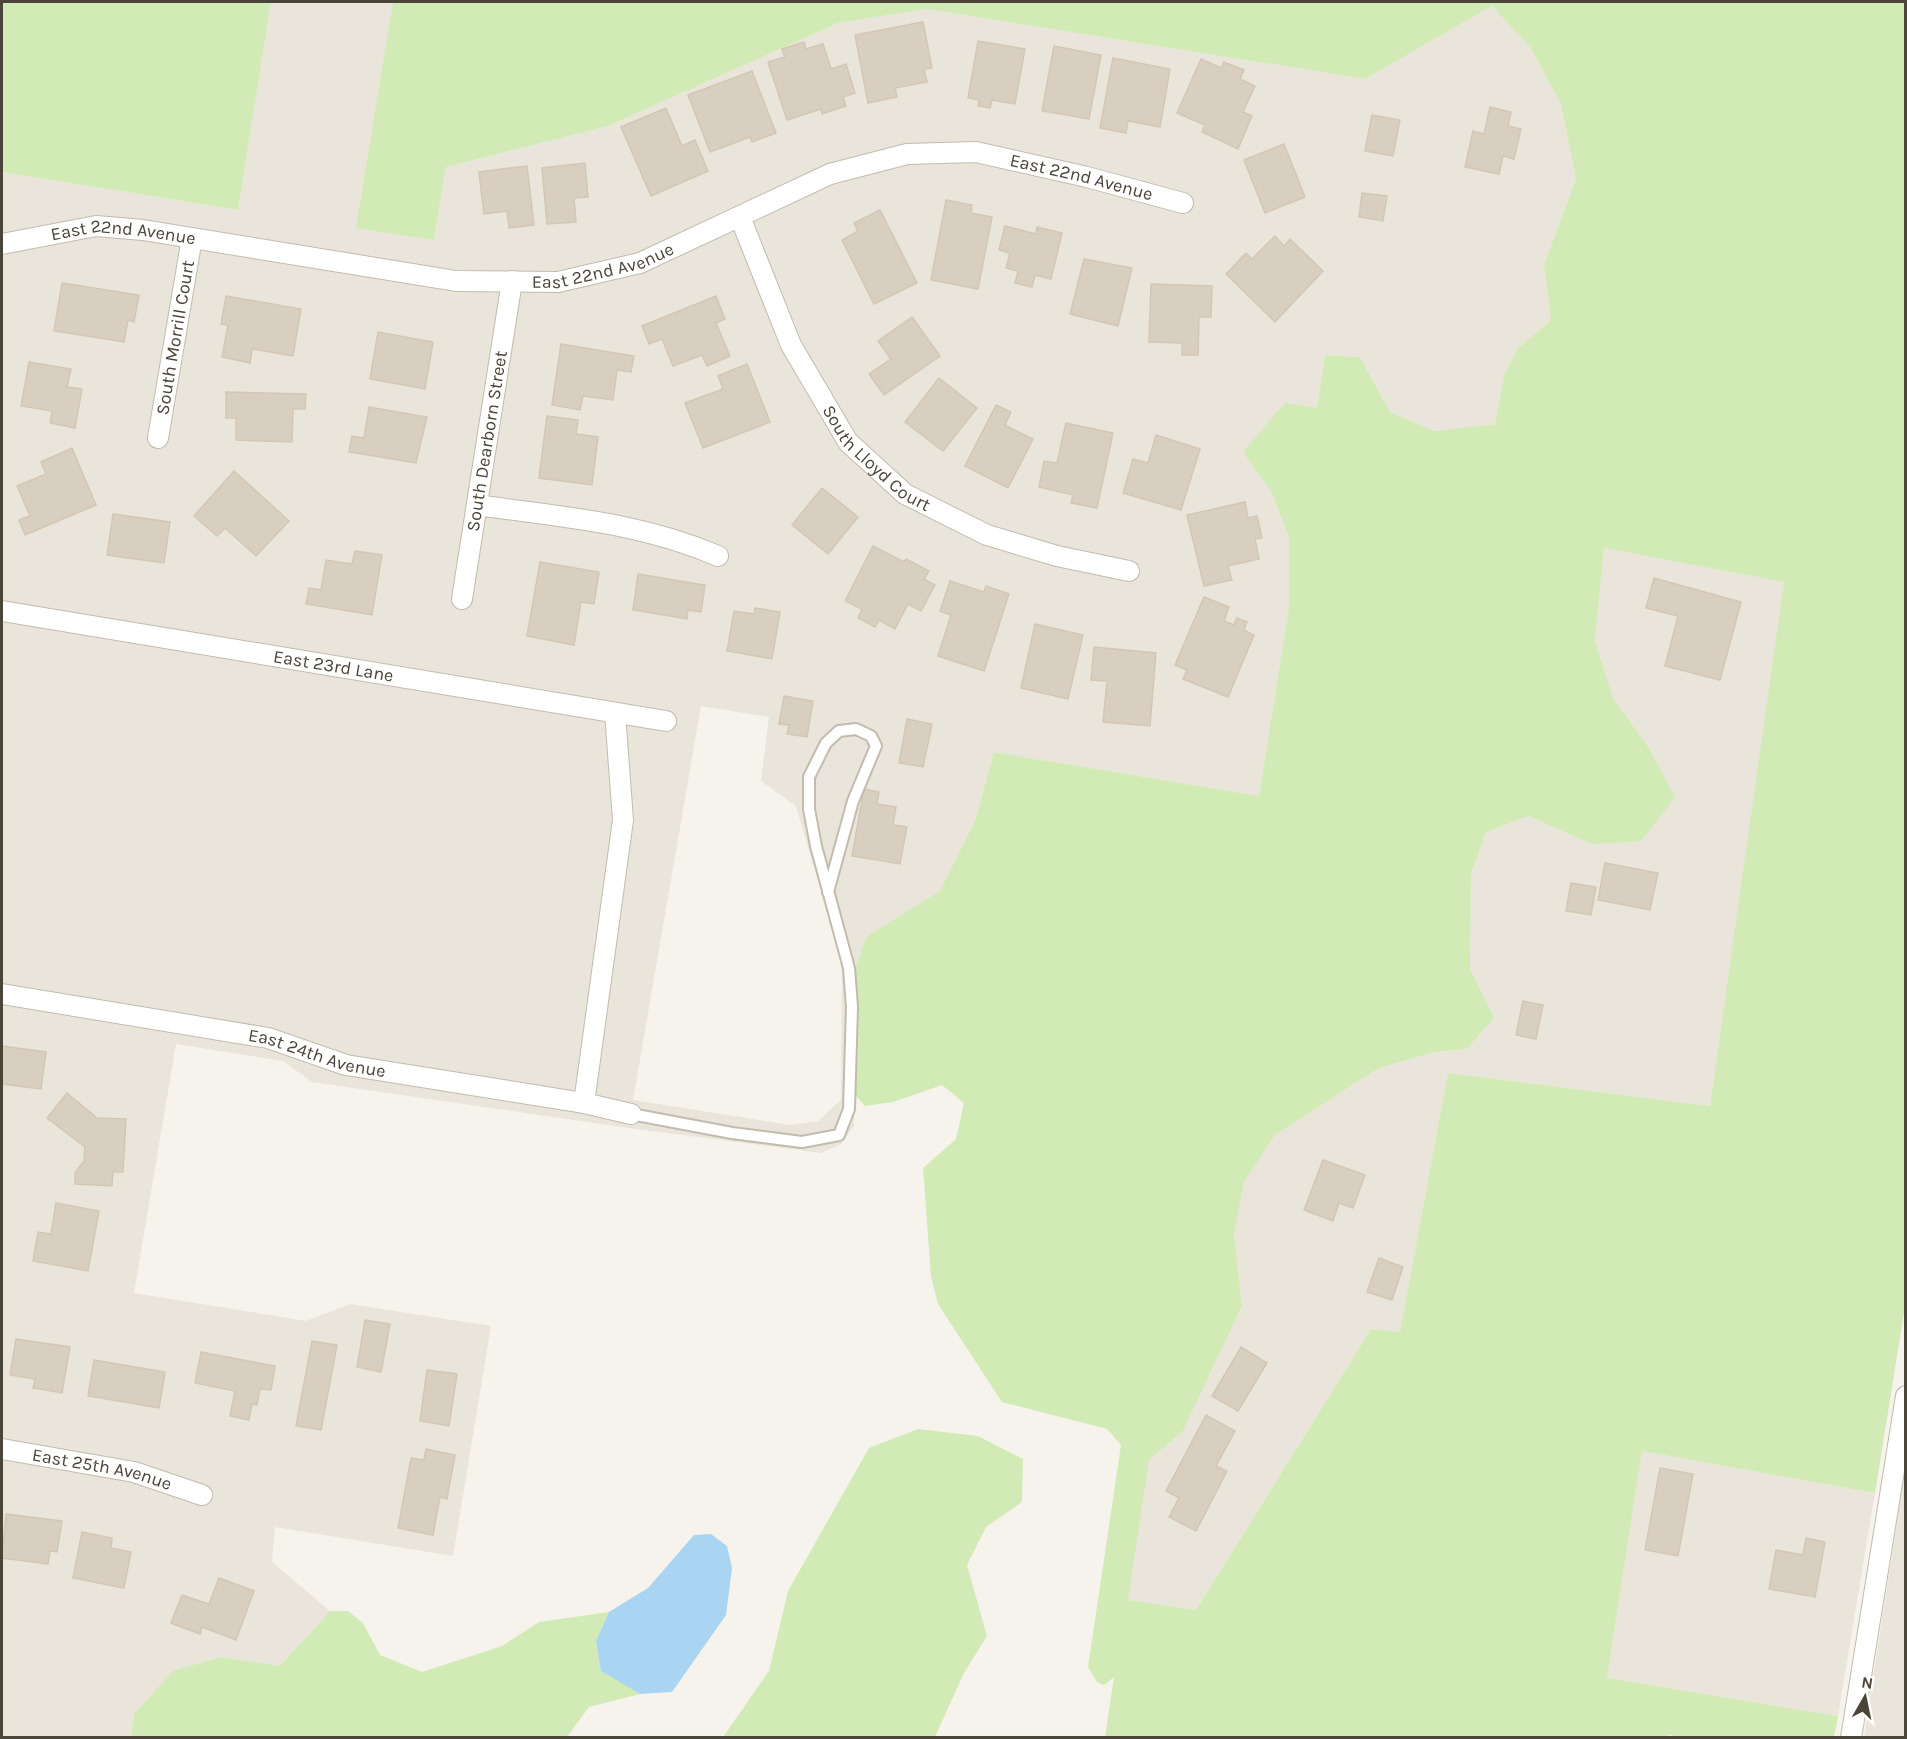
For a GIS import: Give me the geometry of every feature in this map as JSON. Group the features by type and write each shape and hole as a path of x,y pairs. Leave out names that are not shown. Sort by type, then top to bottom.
{"street":[{"name":"East 22nd Avenue","path":"2,244 96,226 192,238 456,281 558,282 640,263 830,174 907,154 953,152 987,154 1087,177 1183,203"},
{"name":"South Lloyd Court","path":"740,217 791,345 848,442 905,494 987,535 1057,556 1129,571"},
{"name":"South Morrill Court","path":"158,438 192,238"},
{"name":"South Dearborn Street","path":"462,599 512,281"},
{"path":"477,505 639,528 680,540 718,556"},
{"name":"East 23rd Lane","path":"2,611 666,721"},
{"path":"584,1103 623,820 615,713"},
{"name":"East 24th Avenue","path":"2,994 268,1038 346,1065 584,1103 631,1114"},
{"path":"1851,1737 1905,1396"},
{"name":"East 25th Avenue","path":"2,1449 134,1472 202,1494"}],"lane":[{"path":"631,1114 732,1133 802,1142 839,1135 849,1109 852,1007 849,968 828,892 809,809 809,777 826,743 840,731 856,729 871,736 876,746 853,801 828,892"}],"shaded area":[{"path":"271,2 393,2 370,147 434,240 446,167 608,126 838,23 927,9 1365,79 1492,6 1530,47 1561,104 1576,179 1544,265 1551,320 1518,348 1504,375 1495,424 1434,431 1390,412 1360,357 1325,355 1317,408 1243,451 1271,491 1289,538 1289,607 1259,796 994,752 975,821 940,892 866,937 856,966 854,1126 841,1144 821,1153 628,1128 312,1082 283,1061 176,1044 134,1293 306,1321 350,1304 491,1326 453,1556 275,1527 272,1562 330,1611 280,1666 221,1657 135,1713 130,1737 2,1738 2,172 238,210","holes":["701,706 769,717 761,781 796,806 842,964 841,1100 818,1121 790,1125 633,1100"]},
{"path":"1604,548 1785,582 1710,1106 1448,1073 1400,1333 1371,1329 1196,1610 1127,1600 1149,1460 1183,1431 1242,1306 1234,1234 1244,1181 1275,1135 1379,1068 1435,1052 1467,1049 1494,1018 1470,969 1471,873 1486,832 1529,816 1591,844 1675,797 1649,748 1613,698 1595,641"},
{"path":"1642,1451 1875,1493 1838,1716 1607,1678"},
{"path":"1905,1471 1905,1737 1864,1737"}],"green space":[{"path":"2,2 271,2 238,210 2,172"},
{"path":"393,2 1905,2 1906,1300 1875,1493 1642,1451 1607,1678 1838,1716 1834,1737 1683,1738 1670,1735 1666,1738 1105,1737 1114,1677 1104,1685 1097,1682 1088,1667 1121,1445 1107,1429 1002,1402 938,1304 931,1277 923,1168 956,1139 964,1103 942,1085 893,1102 865,1106 856,1096 856,966 866,937 940,891 975,821 994,752 1259,796 1289,607 1289,538 1271,491 1243,452 1285,403 1317,408 1325,355 1360,357 1390,412 1434,431 1495,424 1504,375 1518,348 1551,320 1544,265 1576,179 1561,104 1530,47 1492,6 1365,79 927,9 838,23 608,126 446,167 434,240 356,228","holes":["1604,548 1784,582 1710,1106 1448,1073 1400,1332 1371,1329 1196,1610 1128,1600 1149,1460 1183,1431 1242,1306 1234,1234 1244,1182 1275,1135 1379,1068 1435,1052 1467,1049 1494,1018 1470,969 1471,873 1486,832 1529,816 1591,844 1641,841 1675,797 1649,748 1613,698 1595,641"]},
{"path":"918,1429 978,1436 1023,1459 1022,1502 986,1527 967,1565 987,1636 964,1673 935,1737 723,1737 769,1671 788,1591 869,1448"},
{"path":"330,1611 348,1611 363,1623 380,1655 422,1672 502,1646 539,1622 609,1612 596,1641 601,1670 640,1694 589,1707 567,1737 130,1738 135,1713 173,1671 221,1657 280,1666"}],"water":[{"path":"711,1534 727,1546 732,1568 726,1615 672,1692 640,1694 601,1671 596,1641 609,1612 648,1588 694,1535"}],"building":[{"path":"923,22 932,68 924,69 927,82 895,88 897,97 868,103 855,35"},
{"path":"978,41 1025,49 1015,104 992,100 990,108 978,106 979,100 968,98"},
{"path":"804,42 806,49 823,44 831,69 846,64 855,93 843,97 846,106 822,114 821,109 787,120 768,62 785,57 782,49"},
{"path":"1054,46 1101,55 1089,119 1042,111"},
{"path":"1113,58 1170,69 1160,127 1128,121 1126,133 1100,128"},
{"path":"1201,59 1221,68 1224,62 1244,70 1240,79 1255,86 1243,112 1252,116 1238,149 1202,132 1205,125 1177,113"},
{"path":"752,71 776,133 752,142 750,137 710,152 688,95"},
{"path":"1490,107 1511,112 1508,126 1521,129 1514,159 1503,156 1499,174 1465,167 1473,131 1484,134"},
{"path":"666,108 682,146 695,140 708,171 651,196 621,127"},
{"path":"1372,115 1400,120 1393,156 1365,151"},
{"path":"1284,144 1305,197 1265,213 1244,160"},
{"path":"585,163 588,197 574,198 576,222 547,224 542,168"},
{"path":"527,166 534,225 509,228 507,211 484,214 479,172"},
{"path":"1362,193 1387,196 1383,221 1359,217"},
{"path":"946,200 972,205 971,213 992,217 978,289 931,280"},
{"path":"880,210 917,283 874,304 842,240 858,231 854,223"},
{"path":"1005,226 1036,234 1037,227 1062,233 1051,279 1035,275 1032,287 1015,283 1018,271 1006,268 1010,253 999,250"},
{"path":"1275,236 1284,246 1290,239 1323,271 1275,322 1226,274 1246,253 1252,259"},
{"path":"1084,259 1132,268 1118,326 1070,314"},
{"path":"62,283 139,295 134,322 128,320 124,342 54,331"},
{"path":"1151,284 1212,286 1211,317 1199,317 1198,355 1182,355 1182,343 1149,342"},
{"path":"226,296 301,309 293,356 252,349 250,363 222,357 228,325 221,324"},
{"path":"716,296 725,319 716,323 730,356 707,366 702,355 673,366 662,339 649,344 642,326"},
{"path":"912,317 940,356 884,395 869,374 891,359 878,341"},
{"path":"378,332 433,342 425,389 370,379"},
{"path":"561,344 634,356 631,372 617,370 613,400 583,396 580,410 552,405"},
{"path":"29,362 71,369 67,387 82,389 75,428 50,423 52,411 21,406"},
{"path":"747,364 770,422 703,448 685,403 723,389 718,376"},
{"path":"939,378 977,408 943,451 905,422"},
{"path":"226,392 306,394 305,409 293,409 292,442 236,440 236,418 226,418"},
{"path":"996,405 1011,412 1005,425 1033,439 1008,488 965,466"},
{"path":"369,407 427,417 416,463 349,452 352,436 364,438"},
{"path":"547,416 578,420 576,434 598,437 592,485 539,478"},
{"path":"1066,423 1113,433 1097,508 1071,503 1073,495 1039,487 1044,461 1057,463"},
{"path":"1156,435 1200,449 1181,510 1123,493 1133,459 1148,463"},
{"path":"72,448 96,505 25,535 19,520 30,516 17,486 46,474 41,462"},
{"path":"234,471 289,521 256,556 225,528 217,536 194,516"},
{"path":"822,488 858,517 828,554 792,525"},
{"path":"1245,502 1248,518 1257,516 1262,538 1255,539 1259,559 1228,566 1232,580 1204,586 1187,515"},
{"path":"113,514 170,522 164,563 107,555"},
{"path":"873,546 904,562 906,559 929,571 924,579 935,585 921,611 908,604 895,629 879,620 875,627 858,618 862,609 845,601"},
{"path":"355,551 382,555 372,615 306,604 309,588 321,590 326,560 352,564"},
{"path":"540,562 599,572 594,604 581,602 574,645 527,636"},
{"path":"638,574 705,585 701,612 688,610 687,619 633,610"},
{"path":"1654,578 1741,602 1720,680 1665,666 1678,616 1646,608"},
{"path":"950,581 984,592 986,586 1009,594 984,671 938,656 951,615 940,611"},
{"path":"1204,597 1229,607 1224,621 1234,625 1237,618 1247,622 1244,630 1254,635 1228,697 1183,679 1187,670 1175,665"},
{"path":"755,608 780,612 772,659 727,651 734,611 754,614"},
{"path":"1035,624 1083,635 1068,699 1021,688"},
{"path":"1094,647 1156,653 1150,726 1103,722 1107,681 1091,680"},
{"path":"784,696 813,701 807,737 787,734 789,725 779,724"},
{"path":"907,719 932,724 923,767 899,763"},
{"path":"864,789 879,792 877,804 896,807 893,825 907,827 900,864 852,856"},
{"path":"1605,863 1658,873 1650,910 1598,900"},
{"path":"1571,883 1596,887 1591,915 1566,911"},
{"path":"1523,1001 1543,1005 1536,1039 1516,1035"},
{"path":"2,1046 46,1052 41,1089 2,1084"},
{"path":"67,1093 97,1118 126,1119 123,1172 113,1172 112,1186 75,1184 75,1173 84,1161 85,1147 47,1118"},
{"path":"1323,1160 1365,1175 1353,1208 1339,1203 1333,1221 1304,1210"},
{"path":"56,1203 99,1211 88,1271 33,1261 38,1232 51,1234"},
{"path":"1379,1258 1403,1267 1392,1300 1367,1292"},
{"path":"365,1320 390,1324 381,1372 357,1367"},
{"path":"16,1339 70,1347 62,1393 33,1388 35,1379 10,1375"},
{"path":"312,1341 337,1345 321,1430 296,1426"},
{"path":"1241,1347 1267,1363 1238,1411 1212,1396"},
{"path":"201,1352 275,1366 271,1390 260,1389 257,1405 252,1404 249,1420 230,1416 235,1391 195,1383"},
{"path":"94,1360 165,1372 159,1408 88,1396"},
{"path":"427,1370 457,1374 449,1426 420,1421"},
{"path":"1206,1415 1235,1431 1216,1466 1227,1471 1196,1531 1169,1517 1179,1498 1166,1491"},
{"path":"426,1449 455,1455 447,1499 440,1497 433,1535 398,1528 411,1458 424,1460"},
{"path":"1660,1468 1693,1474 1678,1556 1645,1550"},
{"path":"6,1514 62,1521 57,1552 50,1551 48,1564 2,1558"},
{"path":"82,1532 112,1538 111,1548 131,1552 124,1588 73,1578"},
{"path":"1806,1538 1825,1542 1815,1597 1769,1589 1776,1550 1803,1555"},
{"path":"219,1578 254,1591 236,1640 202,1627 200,1634 171,1623 182,1595 209,1604"}]}
